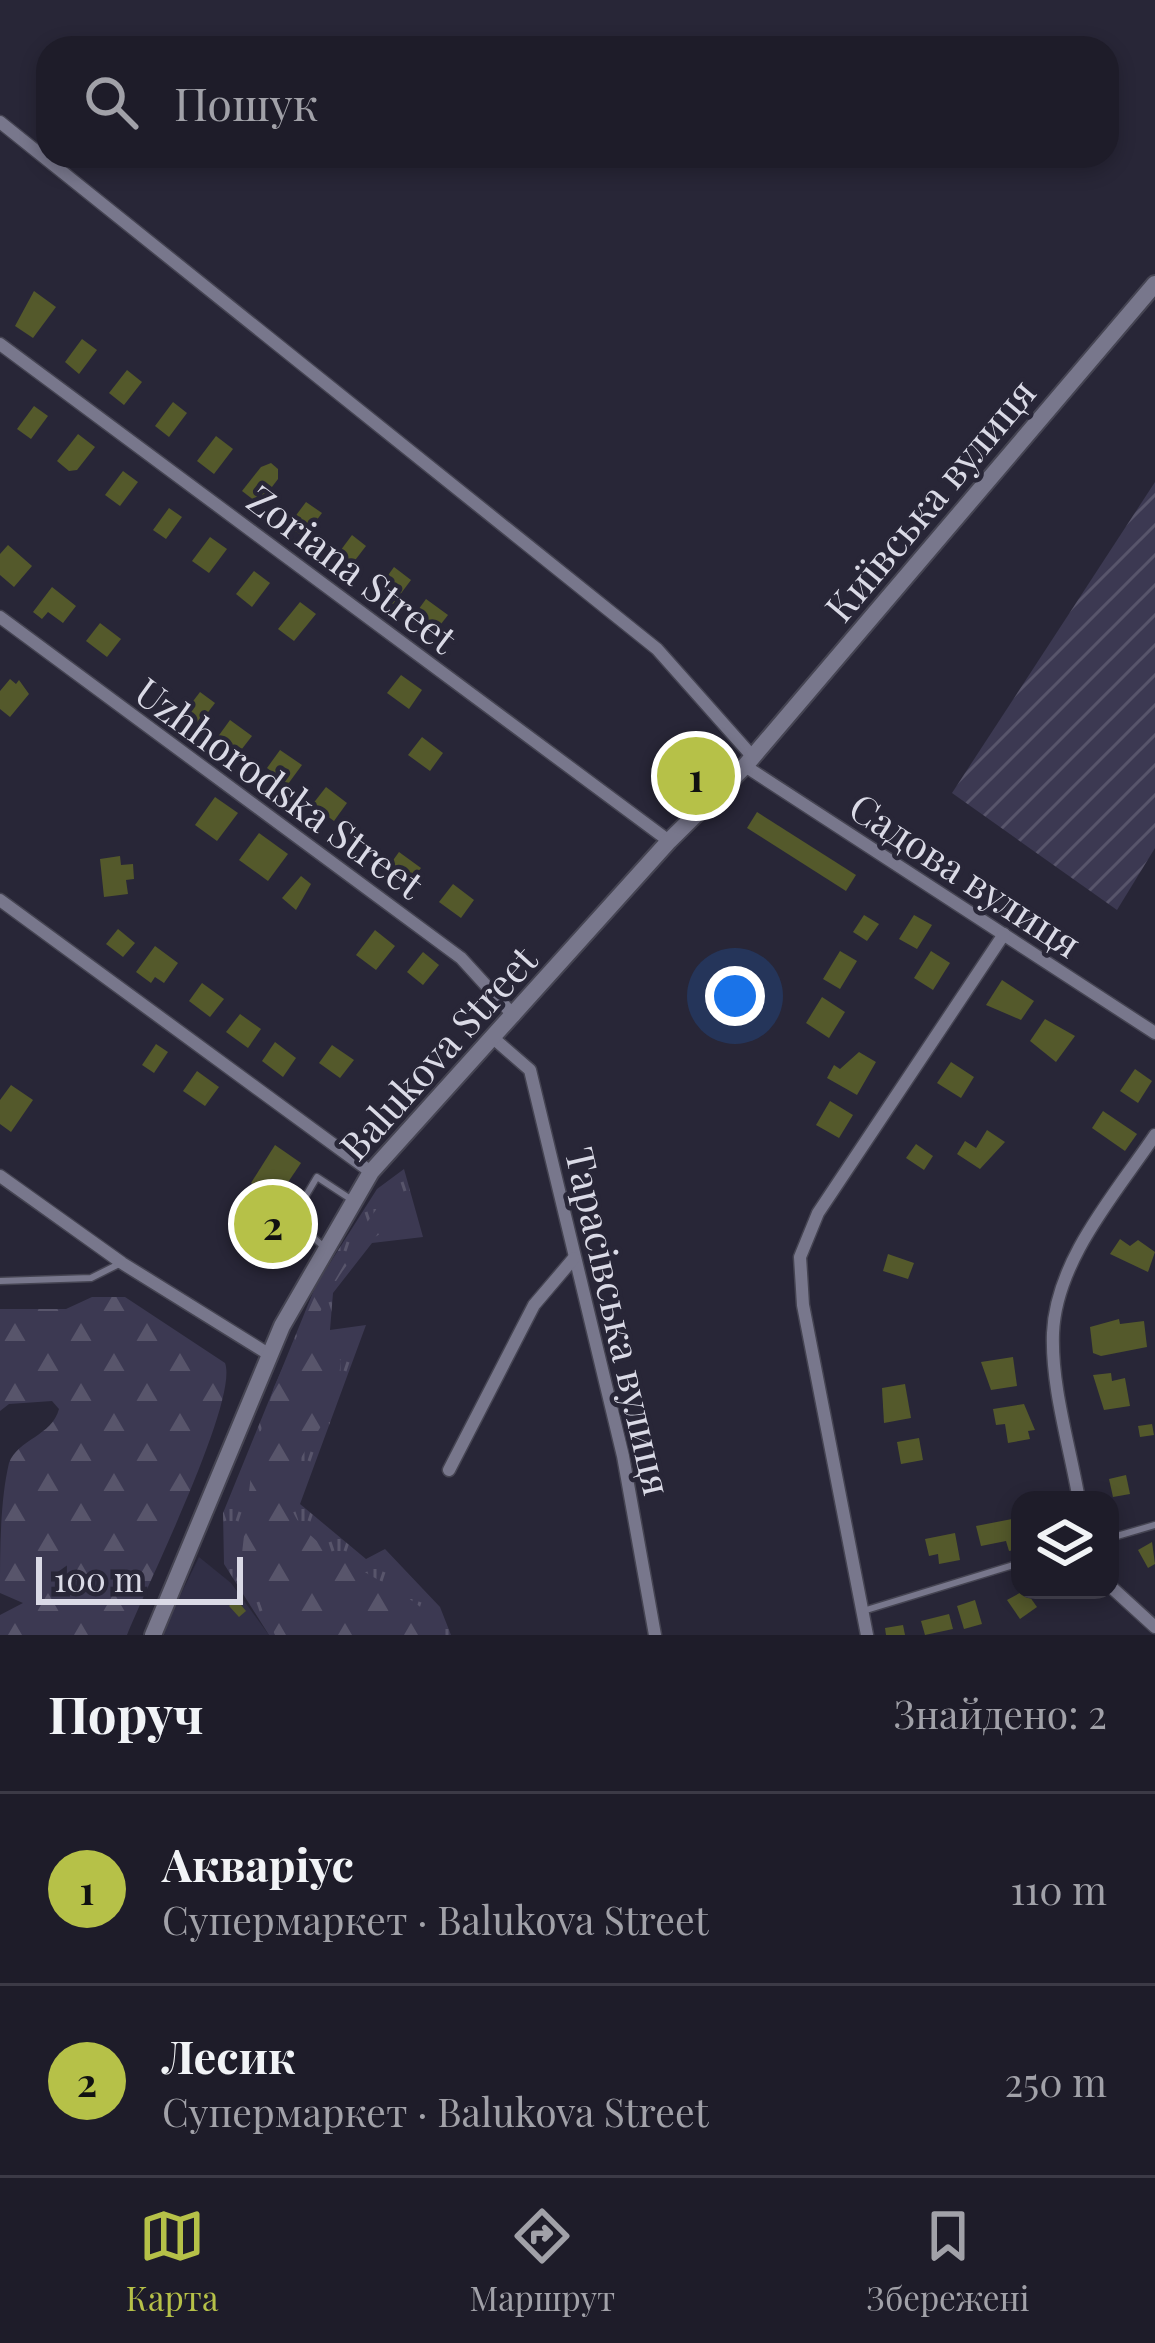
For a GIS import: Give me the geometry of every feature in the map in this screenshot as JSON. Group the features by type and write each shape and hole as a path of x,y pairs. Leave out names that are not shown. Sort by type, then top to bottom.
{"main road":[{"name":"Київська вулиця","path":"748,761 1155,284"},
{"name":"Balukova Street","path":"153,1635 269,1355 323,1246 370,1172 748,761"}],"street":[{"name":"Садова вулиця","path":"0,122 36,151"},
{"name":"Садова вулиця","path":"57,168 657,649 748,761 1155,1033"},
{"name":"Zoriana Street","path":"0,344 670,841"},
{"name":"Uzhhorodska Street","path":"0,617 461,958 514,1016"},
{"path":"0,900 370,1172"},
{"path":"867,1635 803,1306 800,1257 818,1213 1004,934"},
{"name":"Тарасівська вулиця","path":"492,1037 530,1070 623,1456 655,1635"},
{"path":"1077,1491 1054,1358 1055,1312 1087,1237 1155,1135"},
{"path":"0,1176 122,1263 269,1355"},
{"path":"448,1470 534,1305 574,1258"},
{"path":"1119,1594 1155,1627"}],"lane":[{"path":"323,1246 292,1219 292,1211 317,1177 352,1200"},
{"path":"0,1281 91,1278 122,1263"},
{"path":"1119,1535 1155,1525"},
{"path":"860,1612 1011,1566"}],"shaded area":[{"path":"199,1557 231,1583 269,1635 161,1635"}],"green space":[{"path":"1155,482 1155,848 1117,910 952,793"},
{"path":"404,1169 423,1237 372,1243 333,1293 330,1330 366,1325 300,1504 366,1559 385,1549 440,1607 451,1635 269,1635 224,1564 223,1513 316,1285 377,1189"},
{"path":"380,1204 401,1209 400,1224 359,1251 330,1292 315,1324 341,1361 330,1410 293,1476 293,1512 329,1550 410,1599 444,1635 275,1635 241,1562 253,1457 274,1387 314,1298"},
{"path":"92,1297 125,1297 225,1363 226,1383 218,1414 127,1635 0,1635 0,1615 23,1603 0,1593 2,1510 9,1463 50,1425 59,1409 52,1401 9,1404 0,1411 0,1309 66,1309"}],"building":[{"path":"34,291 56,307 33,338 15,326"},
{"path":"82,339 97,350 79,374 65,362"},
{"path":"127,370 142,382 124,405 109,393"},
{"path":"173,402 187,413 169,437 155,426"},
{"path":"34,406 48,416 31,439 17,429"},
{"path":"78,434 95,447 77,470 69,471 57,461"},
{"path":"216,436 233,449 214,474 197,461"},
{"path":"271,463 278,469 278,479 259,504 242,491 261,467"},
{"path":"123,471 138,482 120,506 105,495"},
{"path":"306,502 322,513 304,537 288,526"},
{"path":"169,508 182,517 166,539 153,530"},
{"path":"352,535 366,546 346,572 332,562"},
{"path":"210,537 227,549 209,573 192,561"},
{"path":"8,545 32,566 14,587 0,575 0,554"},
{"path":"394,567 411,580 393,604 376,592"},
{"path":"254,571 270,583 252,607 236,594"},
{"path":"52,587 76,606 63,623 48,612 42,619 33,612"},
{"path":"426,599 448,615 434,633 413,617"},
{"path":"300,602 316,614 294,641 278,629"},
{"path":"100,623 121,639 107,657 86,641"},
{"path":"401,675 422,690 409,709 387,693"},
{"path":"10,679 16,684 19,680 29,694 10,717 0,709 0,691"},
{"path":"200,692 215,703 196,728 181,717"},
{"path":"230,720 252,736 238,754 217,738"},
{"path":"422,737 443,753 430,771 408,755"},
{"path":"280,750 302,765 288,784 267,768"},
{"path":"326,787 347,803 334,821 312,805"},
{"path":"215,797 238,813 217,841 195,825"},
{"path":"757,812 856,875 846,891 747,828"},
{"path":"259,833 288,854 268,881 239,860"},
{"path":"399,852 421,868 407,886 386,870"},
{"path":"120,856 121,865 133,864 134,879 126,880 128,894 104,897 100,859"},
{"path":"301,876 311,884 296,910 282,898"},
{"path":"453,884 474,900 461,918 439,902"},
{"path":"864,915 879,924 867,941 853,932"},
{"path":"914,915 932,925 917,949 899,939"},
{"path":"118,929 135,943 123,957 106,944"},
{"path":"375,930 395,946 376,970 356,955"},
{"path":"155,946 178,963 164,983 155,977 151,983 136,972"},
{"path":"840,951 857,961 840,989 823,979"},
{"path":"931,951 950,963 933,990 914,978"},
{"path":"423,952 439,965 423,985 407,972"},
{"path":"1002,980 1034,1001 1021,1020 986,1005"},
{"path":"202,983 224,999 210,1017 189,1001"},
{"path":"822,997 845,1012 829,1038 806,1023"},
{"path":"240,1014 261,1029 248,1048 226,1032"},
{"path":"1045,1019 1075,1036 1056,1062 1030,1041"},
{"path":"275,1042 296,1058 283,1077 262,1061"},
{"path":"156,1044 168,1052 154,1073 142,1065"},
{"path":"332,1045 354,1060 340,1078 319,1063"},
{"path":"859,1052 876,1062 857,1095 827,1078 834,1065 840,1069"},
{"path":"951,1062 974,1077 961,1098 937,1083"},
{"path":"1135,1069 1152,1081 1138,1103 1120,1091"},
{"path":"197,1071 219,1087 205,1106 183,1091"},
{"path":"11,1085 33,1100 11,1132 0,1124 0,1100"},
{"path":"830,1101 853,1115 839,1138 816,1125"},
{"path":"1103,1111 1137,1134 1125,1151 1092,1128"},
{"path":"987,1130 1005,1142 980,1169 957,1154 965,1141 976,1148"},
{"path":"916,1144 933,1156 924,1170 906,1158"},
{"path":"275,1145 301,1163 276,1200 251,1183"},
{"path":"265,1211 288,1227 282,1238 258,1221"},
{"path":"1120,1239 1130,1246 1138,1240 1155,1252 1148,1272 1110,1254"},
{"path":"888,1254 914,1263 908,1279 883,1271"},
{"path":"1119,1319 1120,1324 1144,1321 1147,1347 1101,1356 1093,1353 1090,1327"},
{"path":"1013,1357 1017,1386 991,1390 981,1362"},
{"path":"1111,1373 1112,1381 1125,1378 1130,1406 1104,1410 1093,1375"},
{"path":"905,1384 911,1418 884,1423 882,1388"},
{"path":"1024,1404 1035,1430 1028,1431 1030,1439 1008,1443 1005,1424 996,1425 993,1409"},
{"path":"1152,1424 1154,1435 1140,1437 1138,1426"},
{"path":"919,1438 923,1460 901,1464 897,1442"},
{"path":"1126,1475 1130,1494 1119,1496 1119,1491 1112,1491 1109,1479"},
{"path":"1011,1519 1011,1551 1006,1541 981,1546 976,1526"},
{"path":"955,1533 960,1560 939,1564 938,1554 929,1556 925,1539"},
{"path":"1152,1542 1155,1564 1148,1568 1138,1550"},
{"path":"236,1599 246,1611 239,1617 229,1606"},
{"path":"1031,1599 1037,1607 1020,1619 1007,1600"},
{"path":"975,1600 982,1624 964,1629 957,1606"},
{"path":"949,1614 953,1629 925,1635 921,1621"},
{"path":"903,1625 905,1635 886,1635 885,1628"}],"place":[{"name":"Акваріус","path":"696,776"},
{"name":"Лесик","path":"273,1224"}]}
